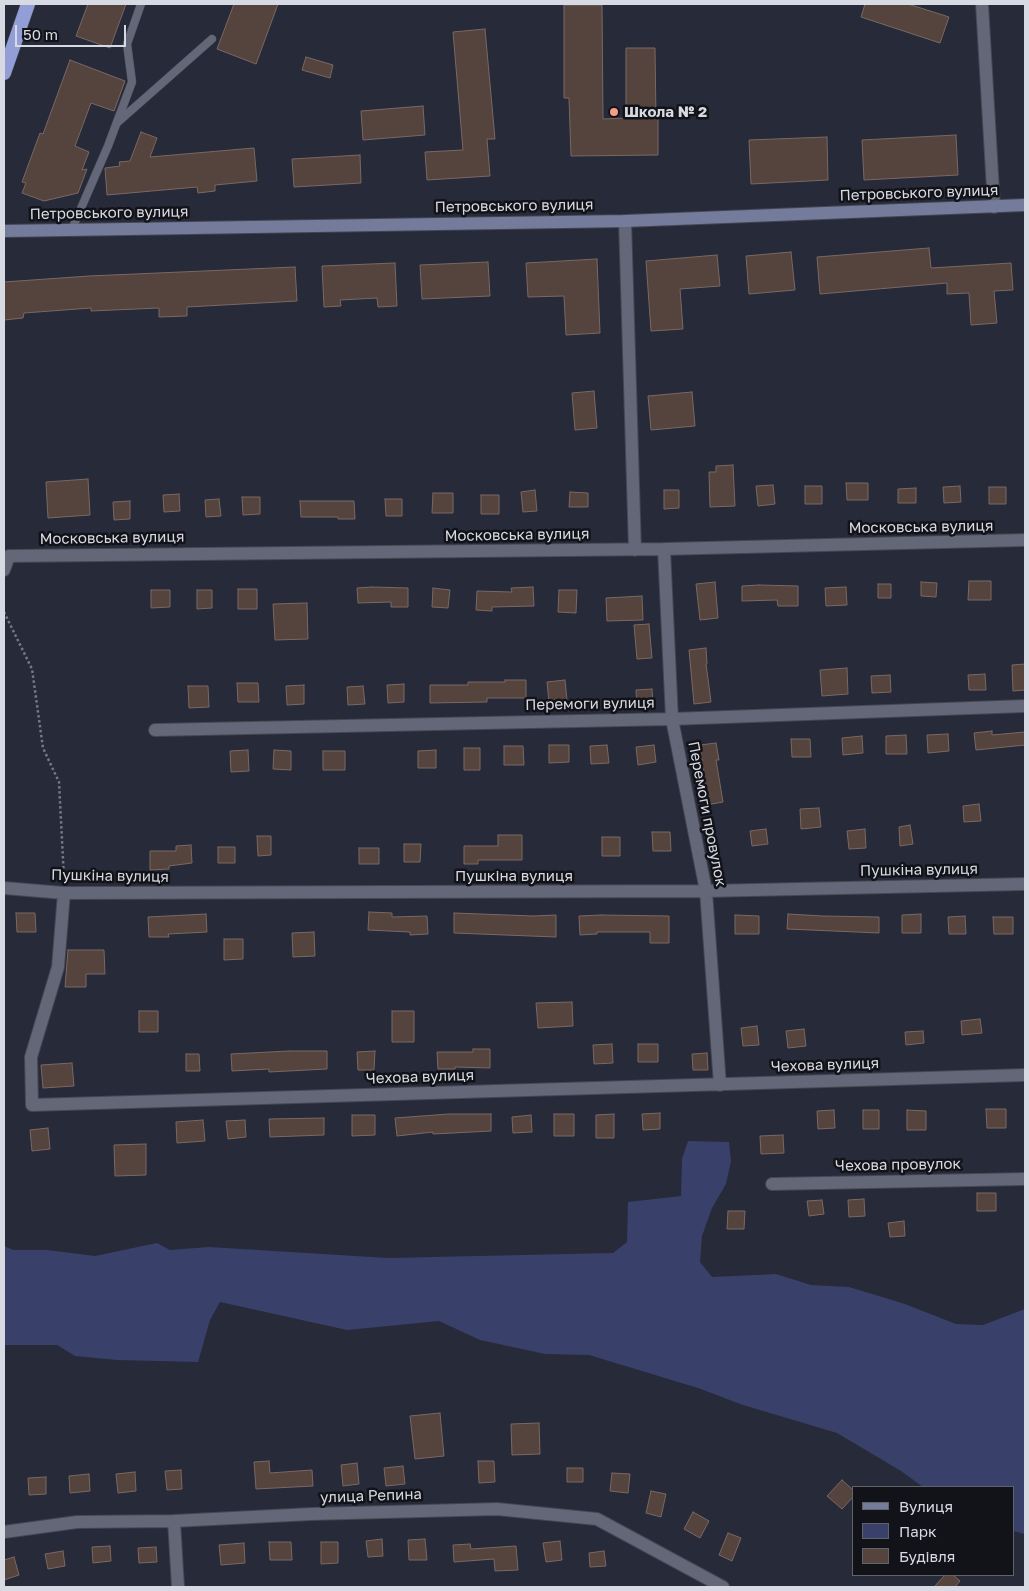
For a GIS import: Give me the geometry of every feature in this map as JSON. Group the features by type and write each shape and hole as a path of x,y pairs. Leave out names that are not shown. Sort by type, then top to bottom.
{"highway":[{"path":"4,73 28,4"}],"main road":[{"name":"Петровського вулиця","path":"4,231 625,221 1025,205"}],"street":[{"path":"982,4 994,207"},
{"path":"625,221 635,550"},
{"name":"Московська вулиця","path":"4,570 8,556 635,550 1025,540"},
{"name":"Перемоги провулок","path":"664,549 672,718 706,891 720,1085"},
{"name":"Перемоги вулиця","path":"155,730 672,718 1025,706"},
{"name":"Пушкіна вулиця","path":"4,888 64,893 706,891 1025,884"},
{"name":"Чехова вулиця","path":"64,893 58,968 31,1057 32,1105 1025,1075"},
{"name":"Чехова провулок","path":"772,1184 1025,1180"},
{"name":"улица Репина","path":"4,1532 77,1522 174,1521 312,1514 497,1509 597,1519 722,1587"},
{"path":"174,1521 178,1587"}],"lane":[{"path":"72,229 132,82 127,44 141,4"},
{"path":"116,124 212,39"}],"path":[{"path":"4,612 32,669 43,748 59,782 59,819 64,893"}],"green space":[{"path":"688,1141 729,1142 731,1161 726,1184 712,1208 702,1236 700,1262 712,1277 776,1274 811,1285 849,1287 905,1304 956,1324 983,1325 1025,1309 1025,1534 1014,1531 1014,1486 922,1486 901,1471 837,1433 589,1355 545,1354 480,1340 439,1321 347,1330 220,1302 210,1320 198,1362 117,1360 75,1356 57,1345 4,1345 4,1246 13,1250 47,1250 95,1256 157,1243 170,1250 209,1247 388,1258 613,1253 627,1242 628,1202 681,1196 682,1159"}],"building":[{"path":"88,4 126,4 110,48 76,36"},
{"path":"234,4 278,4 256,64 217,49"},
{"path":"865,4 908,4 949,17 940,43 861,17"},
{"path":"564,5 602,5 603,119 626,118 626,48 655,48 658,155 571,156 569,98 564,98"},
{"path":"485,29 495,139 487,139 490,176 427,180 425,152 463,150 453,32"},
{"path":"306,57 333,65 330,78 302,70"},
{"path":"70,60 125,81 114,111 91,103 75,146 89,152 82,170 87,169 78,193 44,201 22,193 26,183 22,182 40,133 43,134"},
{"path":"423,106 425,135 363,140 361,111"},
{"path":"141,132 157,138 150,157 254,148 257,181 215,185 215,191 198,193 197,187 107,195 105,168 120,166 119,162 130,161"},
{"path":"956,135 958,175 864,180 862,140"},
{"path":"827,137 828,180 751,184 749,140"},
{"path":"360,155 361,183 294,187 292,159"},
{"path":"929,248 931,268 1011,263 1013,290 994,291 997,323 971,325 969,293 947,294 947,283 820,294 817,257"},
{"path":"791,252 795,290 749,294 746,256"},
{"path":"717,255 720,286 680,289 683,329 651,331 646,261"},
{"path":"597,259 600,333 566,335 564,296 528,297 526,263"},
{"path":"488,262 490,296 422,299 420,265"},
{"path":"395,263 397,306 378,307 377,298 340,300 341,306 324,307 322,266"},
{"path":"295,267 297,301 187,307 187,316 159,317 159,308 91,311 91,308 24,313 23,318 4,320 4,282 89,276"},
{"path":"594,391 597,428 575,430 572,393"},
{"path":"692,392 695,426 651,430 648,396"},
{"path":"733,465 735,506 710,507 709,472 716,472 716,466"},
{"path":"88,479 90,515 48,518 46,482"},
{"path":"846,483 868,483 868,500 847,500"},
{"path":"773,485 775,504 758,506 756,486"},
{"path":"805,486 822,486 822,504 805,504"},
{"path":"960,486 961,502 944,503 943,487"},
{"path":"989,487 1006,487 1006,504 989,504"},
{"path":"916,488 916,503 898,503 898,489"},
{"path":"535,490 537,511 523,512 521,492"},
{"path":"664,490 679,490 679,508 664,509"},
{"path":"570,492 588,493 588,507 569,507"},
{"path":"433,493 453,493 453,513 432,513"},
{"path":"179,494 180,511 164,512 163,495"},
{"path":"481,495 499,495 499,514 481,514"},
{"path":"242,497 260,497 260,514 243,515"},
{"path":"219,499 221,516 206,517 205,500"},
{"path":"385,499 402,499 402,516 386,516"},
{"path":"130,501 130,519 114,520 113,502"},
{"path":"300,501 354,501 355,519 301,517"},
{"path":"969,581 991,581 991,600 968,600"},
{"path":"715,582 718,618 700,620 696,584"},
{"path":"921,582 937,583 936,597 921,596"},
{"path":"878,584 891,584 891,598 878,598"},
{"path":"742,586 798,586 798,606 778,606 777,600 742,601"},
{"path":"533,587 534,606 492,607 492,611 476,610 477,591 512,592 511,588"},
{"path":"846,587 847,605 826,606 825,588"},
{"path":"357,588 408,588 408,607 391,607 391,602 358,603"},
{"path":"433,588 450,590 448,608 432,607"},
{"path":"238,589 257,589 257,609 238,609"},
{"path":"151,590 170,590 170,607 151,608"},
{"path":"197,590 212,590 212,608 197,609"},
{"path":"559,590 577,590 576,613 558,612"},
{"path":"642,596 643,620 607,621 606,598"},
{"path":"307,603 308,639 275,640 273,604"},
{"path":"649,624 652,658 637,659 634,625"},
{"path":"706,648 711,702 694,704 689,650"},
{"path":"1025,664 1025,690 1013,691 1012,665"},
{"path":"847,668 848,694 822,696 820,670"},
{"path":"985,674 986,690 969,690 968,675"},
{"path":"890,675 891,692 872,693 871,676"},
{"path":"505,680 526,680 526,698 487,698 487,702 430,703 430,685 468,685 468,682 505,682"},
{"path":"565,680 567,700 549,702 547,682"},
{"path":"237,683 258,683 259,702 238,702"},
{"path":"404,684 404,702 388,703 387,685"},
{"path":"304,685 304,704 287,705 286,686"},
{"path":"188,686 208,686 209,707 189,708"},
{"path":"363,686 365,704 348,705 347,687"},
{"path":"652,689 653,706 637,708 636,690"},
{"path":"992,731 992,735 1025,732 1025,745 976,750 974,733"},
{"path":"948,734 949,751 928,753 927,735"},
{"path":"906,735 907,754 886,754 886,736"},
{"path":"862,736 863,753 843,755 842,738"},
{"path":"791,739 810,739 811,757 792,757"},
{"path":"716,743 719,760 716,760 723,802 706,805 700,745"},
{"path":"549,745 569,745 569,762 549,763"},
{"path":"607,745 609,763 591,764 590,746"},
{"path":"654,745 656,762 638,765 636,747"},
{"path":"504,746 523,746 524,765 504,765"},
{"path":"464,748 480,748 480,770 464,770"},
{"path":"248,750 249,771 231,772 230,751"},
{"path":"274,750 291,751 291,770 273,769"},
{"path":"436,750 436,768 418,768 418,751"},
{"path":"323,751 345,751 345,770 323,770"},
{"path":"979,804 981,821 964,822 963,806"},
{"path":"819,808 821,827 801,829 800,809"},
{"path":"910,825 913,844 900,846 899,827"},
{"path":"766,829 768,844 752,846 750,831"},
{"path":"865,829 866,848 849,849 847,831"},
{"path":"652,832 670,832 671,851 653,851"},
{"path":"498,835 522,835 522,860 478,860 478,864 464,864 464,846 498,846"},
{"path":"257,836 271,836 271,855 258,856"},
{"path":"602,837 620,837 620,856 602,856"},
{"path":"404,844 421,844 420,862 404,862"},
{"path":"191,845 192,863 169,866 169,869 150,870 150,851 176,851 176,846"},
{"path":"218,847 235,847 235,863 218,863"},
{"path":"359,848 379,848 379,864 359,864"},
{"path":"369,912 392,913 392,917 427,916 428,934 410,935 410,932 368,930"},
{"path":"16,913 35,913 36,932 17,932"},
{"path":"454,913 556,915 556,937 454,933"},
{"path":"206,914 207,932 168,934 169,937 149,937 148,917"},
{"path":"788,914 879,917 879,933 787,929"},
{"path":"921,914 921,933 902,933 902,915"},
{"path":"735,915 759,916 759,934 735,934"},
{"path":"579,916 669,916 669,943 650,943 650,932 597,932 597,934 580,935"},
{"path":"965,916 966,934 949,934 948,917"},
{"path":"993,917 1013,917 1013,934 994,934"},
{"path":"314,932 315,956 293,957 292,933"},
{"path":"224,939 243,939 243,959 224,960"},
{"path":"68,950 104,950 105,974 86,974 86,987 65,987"},
{"path":"572,1002 573,1026 538,1028 536,1003"},
{"path":"139,1011 158,1011 158,1032 139,1032"},
{"path":"392,1011 414,1011 414,1042 392,1042"},
{"path":"980,1019 982,1033 962,1035 961,1021"},
{"path":"757,1026 759,1045 743,1046 741,1028"},
{"path":"804,1029 806,1046 788,1048 786,1031"},
{"path":"923,1031 924,1043 906,1045 905,1032"},
{"path":"612,1044 613,1063 594,1064 593,1045"},
{"path":"638,1044 658,1044 658,1062 638,1062"},
{"path":"473,1049 490,1049 490,1068 455,1067 455,1069 438,1069 437,1052 473,1052"},
{"path":"327,1051 327,1069 269,1072 269,1069 232,1071 231,1054"},
{"path":"375,1051 374,1070 358,1070 357,1052"},
{"path":"707,1053 708,1070 693,1070 692,1054"},
{"path":"186,1054 199,1054 200,1071 186,1071"},
{"path":"72,1063 74,1086 43,1088 41,1065"},
{"path":"986,1109 1006,1109 1006,1128 987,1128"},
{"path":"834,1110 835,1128 818,1129 817,1111"},
{"path":"863,1110 879,1110 879,1129 863,1129"},
{"path":"907,1110 926,1111 926,1130 907,1130"},
{"path":"660,1113 660,1129 643,1130 642,1114"},
{"path":"449,1114 491,1114 491,1131 433,1134 433,1132 397,1136 395,1118"},
{"path":"554,1114 574,1114 574,1136 554,1136"},
{"path":"614,1114 614,1138 596,1138 596,1115"},
{"path":"352,1115 375,1115 375,1135 352,1136"},
{"path":"531,1115 532,1132 513,1133 512,1117"},
{"path":"324,1118 324,1135 270,1137 269,1119"},
{"path":"203,1120 205,1141 177,1143 176,1122"},
{"path":"245,1120 246,1137 228,1139 226,1121"},
{"path":"48,1128 50,1149 32,1151 30,1130"},
{"path":"783,1135 784,1153 761,1154 760,1136"},
{"path":"146,1144 146,1175 115,1176 114,1145"},
{"path":"977,1193 996,1193 996,1211 977,1211"},
{"path":"864,1199 865,1216 849,1217 848,1200"},
{"path":"822,1200 824,1214 809,1216 807,1201"},
{"path":"728,1211 745,1211 744,1229 727,1229"},
{"path":"904,1221 905,1236 890,1237 888,1223"},
{"path":"440,1413 444,1456 415,1459 410,1416"},
{"path":"539,1423 540,1454 512,1455 511,1424"},
{"path":"269,1461 270,1473 312,1470 313,1486 256,1489 254,1462"},
{"path":"478,1461 494,1461 495,1482 479,1483"},
{"path":"357,1463 359,1484 343,1486 341,1465"},
{"path":"403,1466 405,1484 386,1486 384,1468"},
{"path":"567,1468 583,1468 583,1482 567,1482"},
{"path":"181,1470 182,1489 167,1490 165,1471"},
{"path":"135,1472 136,1491 118,1493 116,1474"},
{"path":"612,1473 630,1474 628,1493 610,1491"},
{"path":"89,1474 90,1491 70,1493 69,1476"},
{"path":"46,1477 46,1494 29,1495 28,1478"},
{"path":"842,1480 852,1489 852,1498 842,1509 827,1496"},
{"path":"651,1491 666,1494 661,1517 646,1513"},
{"path":"693,1512 709,1521 700,1538 684,1529"},
{"path":"728,1533 741,1538 732,1561 719,1555"},
{"path":"382,1539 383,1556 368,1557 366,1541"},
{"path":"425,1539 427,1560 409,1560 408,1540"},
{"path":"560,1541 562,1560 546,1562 543,1543"},
{"path":"269,1542 291,1542 292,1560 270,1560"},
{"path":"321,1542 338,1542 338,1563 321,1564"},
{"path":"244,1543 245,1563 221,1565 219,1545"},
{"path":"470,1544 471,1549 516,1546 518,1570 495,1571 494,1559 454,1562 453,1545"},
{"path":"110,1546 111,1561 93,1563 92,1547"},
{"path":"156,1547 157,1562 139,1563 138,1548"},
{"path":"63,1551 65,1566 48,1569 45,1554"},
{"path":"604,1551 606,1566 590,1567 589,1553"},
{"path":"14,1557 19,1575 4,1580 4,1560"},
{"path":"944,1576 954,1576 960,1581 955,1587 934,1587"}],"place":[{"name":"Школа № 2","path":"614,112"}]}
